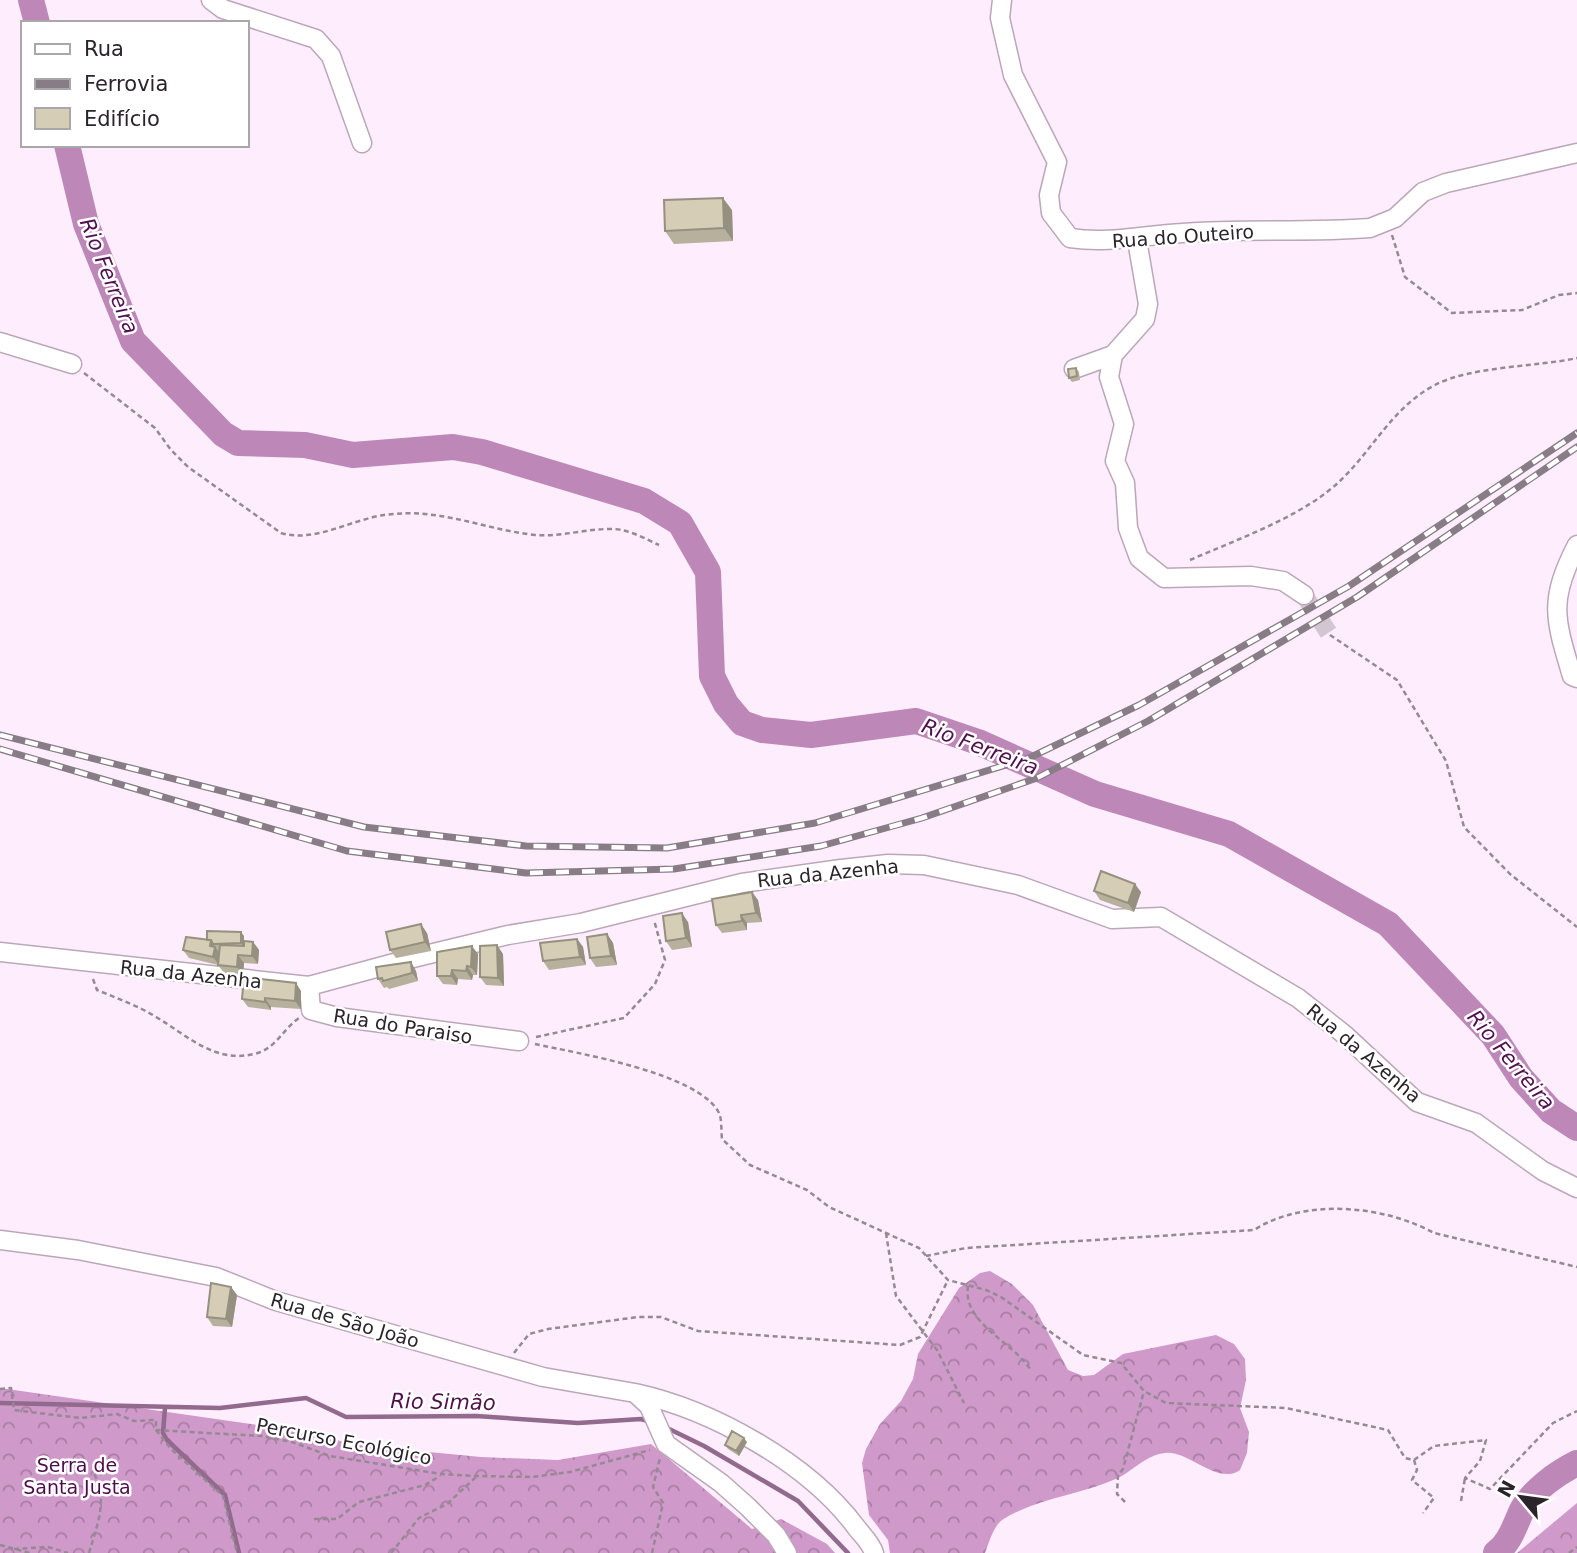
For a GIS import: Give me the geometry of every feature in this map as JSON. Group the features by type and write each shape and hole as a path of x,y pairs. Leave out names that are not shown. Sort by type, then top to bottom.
{"street":[{"path":"211,0 223,9 316,39 331,55 362,143"},
{"name":"Rua do Outeiro","path":"1002,0 1000,18 1013,75 1056,162 1049,195 1051,213 1070,238 1092,242 1137,240 1179,233 1370,228 1395,218 1423,192 1446,183 1577,153"},
{"path":"1074,369 1113,355 1145,319 1148,304 1137,240"},
{"path":"0,342 72,364"},
{"path":"1113,355 1109,377 1124,424 1115,461 1125,483 1128,528 1139,558 1164,578 1251,576 1283,581 1304,596"},
{"path":"1577,545 1561,577 1556,621 1572,676 1577,678"},
{"name":"Rua da Azenha","path":"0,952 309,986 495,938 650,907 742,883 888,864 924,865 1018,886 1112,919 1161,917 1298,998 1345,1035 1417,1102 1476,1123 1543,1171 1577,1188"},
{"name":"Rua do Paraiso","path":"309,986 311,1010 337,1017 519,1041"},
{"name":"Rua de São João","path":"0,1240 78,1250 216,1277 276,1301 543,1377 663,1399 736,1431 779,1458 834,1501 874,1553"},
{"path":"635,1393 649,1406 663,1447 739,1499 776,1535 787,1553"}],"path":[{"path":"1387,221 1405,277 1452,313 1522,310 1559,295 1577,293"},
{"path":"1183,563 1255,532 1322,496 1343,479 1398,411 1436,384 1466,376 1577,358"},
{"path":"72,364 156,428 171,450 188,467 281,533 299,538 384,515 425,513 450,515 503,531 540,535 570,536 610,528 634,534 659,545"},
{"path":"1330,635 1396,680 1446,761 1464,827 1510,874 1577,927"},
{"path":"519,1041 624,1018 655,984 665,960 650,907"},
{"path":"87,962 97,990 135,1005 195,1045 224,1054 254,1054 275,1044 286,1027 311,1010"},
{"path":"519,1041 637,1066 706,1097 719,1114 722,1139 750,1165 807,1190 829,1207 919,1248 948,1280 986,1290 1016,1306 1083,1355 1121,1363 1144,1391 1166,1403 1286,1408 1388,1430 1405,1458 1415,1460 1434,1446 1486,1440 1480,1461 1465,1478 1461,1501"},
{"path":"926,1256 965,1248 1254,1230 1272,1218 1334,1209 1382,1215 1415,1223 1434,1233 1577,1266"},
{"path":"886,1233 896,1296 937,1350 964,1403"},
{"path":"513,1355 529,1334 638,1317 661,1317 698,1331 900,1345 923,1332 948,1280"},
{"path":"968,1286 966,1297 978,1320 1021,1355 1030,1369"},
{"name":"Percurso Ecológico","path":"0,1389 12,1390 13,1406 33,1413 53,1412 79,1418 117,1414 134,1421 156,1420 157,1431 261,1436 292,1442 330,1456 441,1474 532,1477 569,1472 663,1447"},
{"path":"1125,1502 1117,1494 1116,1482 1136,1426 1144,1391"},
{"path":"1465,1478 1490,1489 1553,1423 1577,1411"},
{"path":"157,1431 171,1448 223,1496 237,1553"},
{"path":"652,1553 663,1503 653,1487 663,1447"},
{"path":"1415,1460 1417,1471 1412,1480 1434,1498 1423,1513"},
{"path":"89,1553 101,1510 101,1486 93,1472"},
{"path":"314,1519 337,1519 359,1502 434,1482 441,1474"},
{"path":"391,1553 419,1518 447,1504 477,1476"},
{"path":"0,1545 30,1553"},
{"path":"14,1549 48,1547 68,1553"},
{"path":"1569,1553 1577,1547"}],"green space":[{"path":"990,1271 1012,1284 1033,1305 1068,1370 1083,1376 1094,1375 1123,1354 1216,1335 1234,1344 1245,1359 1246,1380 1240,1408 1249,1432 1247,1453 1240,1470 1222,1474 1184,1457 1158,1454 1104,1484 1029,1507 1002,1520 985,1553 890,1553 888,1540 869,1515 862,1463 866,1449 880,1424 901,1401 913,1379 918,1354 959,1288 980,1273"},
{"name":"Serra de Santa Justa","path":"0,1388 264,1426 366,1446 481,1457 558,1460 651,1444 752,1529 781,1519 827,1544 835,1553 0,1553"},
{"path":"1577,1503 1577,1553 1517,1553"}],"building":[{"path":"723,198 724,228 665,231 664,200"},
{"path":"1076,368 1077,376 1069,378 1068,369"},
{"path":"1101,871 1135,884 1128,903 1094,891"},
{"path":"752,892 756,913 741,915 742,921 716,925 712,899"},
{"path":"682,913 686,938 666,941 663,916"},
{"path":"421,924 425,942 390,950 386,932"},
{"path":"207,931 241,932 241,943 213,944 211,940 207,940"},
{"path":"607,934 611,956 590,958 587,937"},
{"path":"186,937 211,940 210,946 215,947 213,957 183,950"},
{"path":"577,939 580,957 543,961 540,943"},
{"path":"244,941 253,942 252,956 238,955 237,967 218,965 220,945 244,946"},
{"path":"497,945 498,978 480,977 480,946"},
{"path":"472,946 471,967 467,966 466,971 452,970 451,976 437,976 437,952"},
{"path":"411,962 412,973 383,981 382,978 378,979 376,967"},
{"path":"244,977 296,983 295,1001 265,998 265,1002 242,999"},
{"path":"211,1283 231,1287 226,1319 207,1317"},
{"path":"732,1431 744,1438 736,1451 725,1445"}],"waterway":[{"name":"Rio Ferreira","path":"31,0 36,21"},
{"name":"Rio Ferreira","path":"67,147 86,224 133,341 223,434 238,443 305,445 353,455 453,447 482,452 644,501 680,523 708,572 712,676 726,704 742,723 762,730 811,735 916,721 978,742 1095,794 1229,834 1388,924 1493,1035 1521,1078 1551,1111 1577,1128"},
{"name":"Rio Simão","path":"0,1403 220,1408 306,1398 346,1417 476,1416 578,1423 641,1419 651,1422"},
{"path":"165,1408 163,1433 167,1440 225,1495 239,1553"},
{"name":"Rio Simão","path":"663,1426 704,1446 798,1501 848,1553"},
{"name":"Rio Ferreira","path":"1496,1553 1509,1539 1522,1510 1532,1496 1554,1477 1577,1463"}],"tunnel":[{"path":"1304,595 1330,635"}],"railway":[{"path":"0,735 364,827 526,846 667,848 815,823 1029,758 1139,705 1349,586 1577,433"},
{"path":"0,749 347,851 526,873 674,869 821,846 922,818 1037,778 1148,721 1357,597 1577,447"}]}
